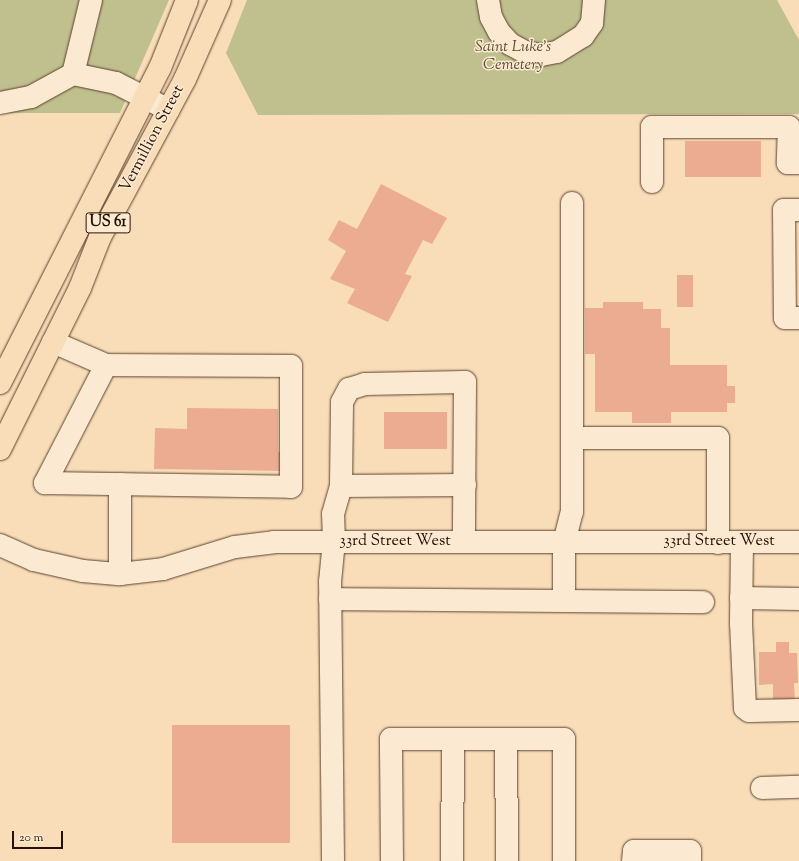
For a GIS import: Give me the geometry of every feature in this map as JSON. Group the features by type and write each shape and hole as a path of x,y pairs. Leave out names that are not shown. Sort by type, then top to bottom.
{"highway":[{"name":"Vermillion Street","path":"0,383 160,68 187,0"},
{"name":"Vermillion Street","path":"0,449 80,288 100,237 169,110 220,0"}],"street":[{"path":"74,74 91,0"},
{"path":"488,0 491,18 499,32 510,44 525,52 541,55 557,52 583,36 592,23 594,0"},
{"path":"0,103 31,97 74,74 116,83 169,110"},
{"path":"652,182 652,127 790,127 788,163 799,163"},
{"path":"564,601 564,543 572,512 572,203"},
{"path":"799,210 784,210 785,318 799,318"},
{"path":"53,342 106,365 291,366 291,488 45,483 106,365"},
{"path":"333,861 330,599 334,541 333,514 341,486 342,402 349,389 365,384 465,382 464,542"},
{"path":"572,438 718,438 718,542"},
{"path":"120,484 120,574"},
{"path":"341,486 465,485"},
{"name":"33rd Street West","path":"0,546 34,560 83,571 120,574 163,569 235,547 274,542 799,542"},
{"path":"742,542 741,598 745,708 749,711 799,710"},
{"path":"741,598 799,599"},
{"path":"330,599 703,602"},
{"path":"392,861 391,739 564,739 564,861"},
{"path":"452,861 453,739"},
{"path":"506,739 507,861"},
{"path":"762,788 799,787"},
{"path":"634,861 634,851 690,851 690,861"}],"green space":[{"path":"0,0 169,0 120,113 0,113"},
{"name":"Saint Luke's Cemetery","path":"247,0 777,0 799,40 799,114 258,115 226,53"}],"building":[{"path":"685,141 761,141 761,177 685,177"},
{"path":"381,184 447,218 432,244 423,240 405,274 412,276 388,322 347,303 355,289 330,279 346,251 328,240 339,220 357,229"},
{"path":"677,275 693,275 693,307 677,307"},
{"path":"603,302 643,302 643,309 661,309 661,328 670,328 670,365 727,365 727,386 735,386 735,403 727,403 727,412 671,412 671,423 632,423 632,412 595,412 595,354 585,354 585,308 603,308"},
{"path":"187,408 278,409 278,452 283,452 283,471 154,469 155,428 187,429"},
{"path":"384,412 447,412 447,449 384,449"},
{"path":"776,642 789,642 789,653 797,653 798,683 794,683 795,703 773,703 773,684 759,685 759,652 776,652"},
{"path":"172,725 290,725 290,843 172,843"}]}
